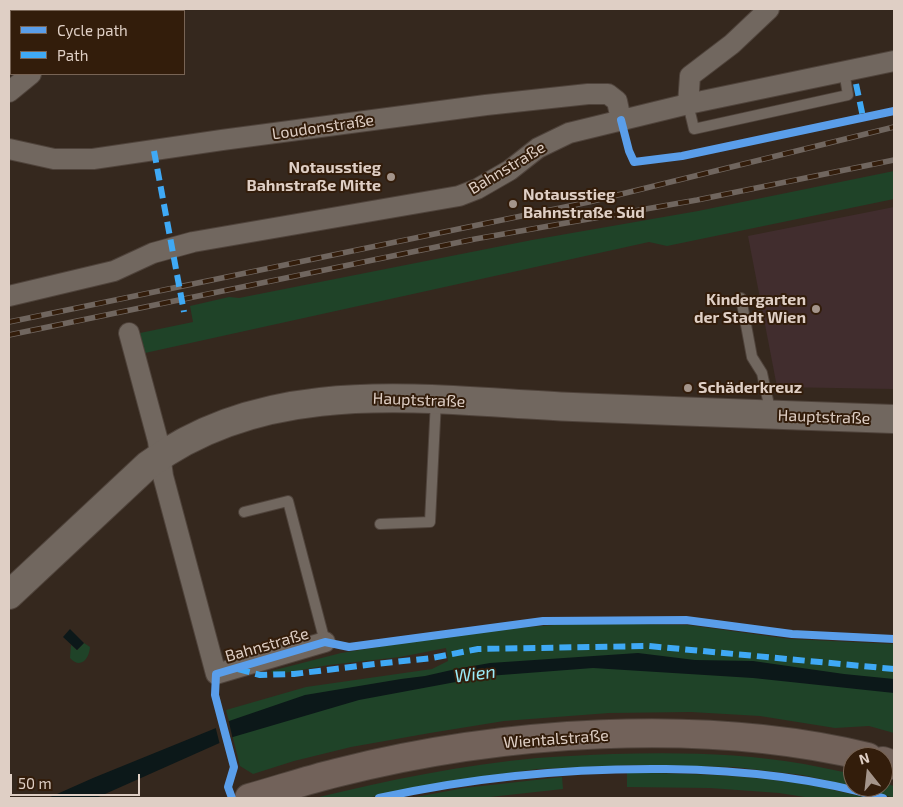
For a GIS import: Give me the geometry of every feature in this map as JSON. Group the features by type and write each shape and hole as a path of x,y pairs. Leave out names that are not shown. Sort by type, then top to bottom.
{"main road":[{"name":"Hauptstraße","path":"9,595 160,456 201,433 262,412 291,406 359,398 436,399 536,405 894,419"},
{"name":"Wientalstraße","path":"249,798 337,773 424,754 490,743 598,735 666,734 737,737 798,744 843,752"}],"street":[{"path":"688,104 690,76 732,44 769,9"},
{"name":"Bahnstraße","path":"9,296 114,271 153,253 194,242 459,196 477,189 510,170 538,148 570,133 688,104 894,61"},
{"path":"9,92 29,75"},
{"name":"Loudonstraße","path":"9,149 54,159 93,159 378,119 588,94 608,94 617,101 621,120"},
{"name":"Bahnstraße","path":"130,333 164,476 216,674 325,642"}],"lane":[{"path":"740,298 752,357 762,373 771,415"},
{"path":"380,524 430,522 436,399"},
{"path":"244,512 288,501 325,642"}],"shaded area":[{"name":"Kindergarten der Stadt Wien","path":"894,207 894,389 777,387 748,236"}],"green space":[{"path":"894,171 894,199 667,246 649,242 145,353 140,333 193,322 190,306 229,297 239,298 532,240 698,211"},
{"path":"580,623 688,625 790,639 894,644 894,733 869,726 835,728 760,716 691,712 609,713 504,721 430,733 351,747 294,761 253,774 240,766 226,710 306,687 432,669 448,661 446,648 400,657 329,665 273,675 271,671 341,653 477,631"},
{"path":"84,643 90,647 88,656 80,663 77,663 70,658 71,645 77,650"},
{"path":"661,753 709,754 781,760 843,772 843,784 802,775 734,767 633,765 537,769 444,782 367,798 315,798 398,779 453,769 565,756"},
{"path":"627,773 696,774 764,779 816,786 843,792 843,797 869,798 811,798 779,793 710,788 627,787"},
{"path":"562,777 563,789 481,798 411,798 464,788"}],"water":[{"path":"70,629 84,643 77,650 63,637"},
{"name":"Wien","path":"638,653 695,660 753,661 894,679 894,693 753,678 593,668 488,676 359,700 233,737 96,798 48,798 229,721 305,695 425,676 490,663"}],"pier":[{"path":"228,718 233,740 220,745 215,725"}],"railway":[{"path":"9,322 589,202 894,127"},
{"path":"9,335 475,239 697,200 894,160"}],"marked path":[{"path":"856,84 863,117"},
{"path":"154,151 184,312"},
{"path":"238,669 260,675 294,674 432,658 478,649 649,646 894,669"}],"cycle path":[{"path":"621,120 629,151 634,162 682,156 894,111"},
{"path":"232,798 228,787 234,767 215,695 216,674 325,642 349,647 543,621 686,620 792,634 894,639"},
{"path":"379,798 486,779 557,772 630,769 721,771 776,776 830,785 883,798"}],"place":[{"name":"Notausstieg Bahnstraße Mitte","path":"391,177"},
{"name":"Notausstieg Bahnstraße Süd","path":"513,204"},
{"name":"Kindergarten der Stadt Wien","path":"816,309"},
{"name":"Schäderkreuz","path":"688,388"}]}
